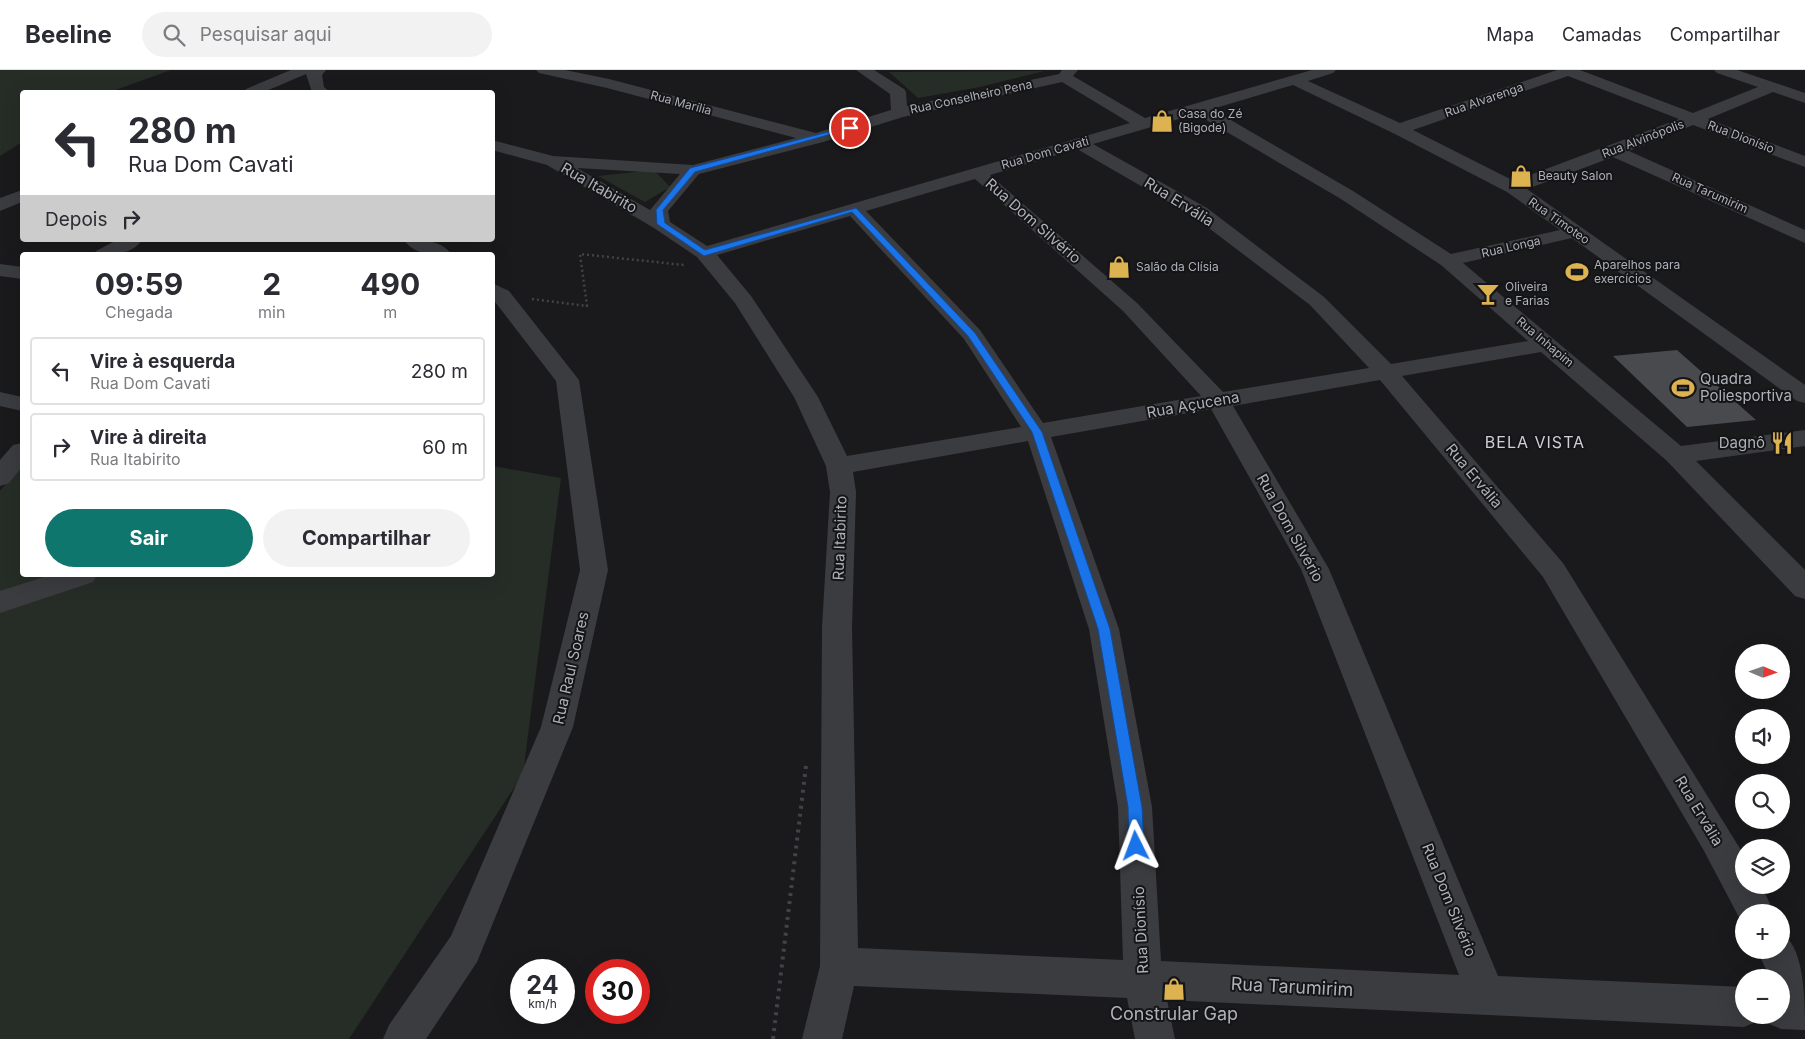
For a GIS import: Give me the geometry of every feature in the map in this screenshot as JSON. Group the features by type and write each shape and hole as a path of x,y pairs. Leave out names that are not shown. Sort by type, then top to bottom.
{"street":[{"path":"257,90 304,70"},
{"path":"318,70 314,74 319,90"},
{"name":"Rua Marília","path":"544,70 609,84 817,138"},
{"name":"Rua Conselheiro Pena","path":"864,70 898,92 899,113"},
{"name":"Rua Dom Cavati","path":"695,256 1328,70"},
{"path":"1722,70 1805,98"},
{"name":"Rua Dionísio","path":"1567,71 1805,162"},
{"name":"Rua Alvarenga","path":"1399,129 1567,71"},
{"path":"1067,74 1143,124"},
{"name":"Rua Conselheiro Pena","path":"693,170 817,138 899,113 1067,74"},
{"name":"Rua Timoteo","path":"1294,80 1399,129 1513,188 1715,330 1805,396"},
{"name":"Rua Alvinópolis","path":"1513,188 1614,151 1772,87"},
{"name":"Rua Inhapim","path":"1198,108 1347,195 1448,261 1548,344 1676,455 1805,588"},
{"name":"Rua Ervália","path":"1079,143 1208,218 1317,302 1386,372 1553,570 1715,838 1752,904"},
{"name":"Rua Itabirito","path":"495,146 553,161 693,170"},
{"name":"Rua Tarumirim","path":"1614,151 1805,237"},
{"name":"Rua Itabirito","path":"553,161 661,224 744,300 806,397 839,466 843,492 836,627 840,966 822,1039"},
{"path":"661,224 659,210 693,170"},
{"name":"Rua Dom Silvério","path":"978,173 1130,307 1218,401 1315,569 1487,996"},
{"path":"0,205 20,196"},
{"name":"Rua Dionísio","path":"854,209 972,335 1037,432 1104,629 1135,807 1143,980 1155,1039"},
{"name":"Rua Longa","path":"1448,261 1574,232"},
{"path":"109,252 128,242"},
{"path":"418,242 436,252"},
{"path":"0,270 20,273"},
{"name":"Rua Raul Soares","path":"403,1039 464,949 557,727 594,570 567,380 497,292"},
{"name":"Rua Açucena","path":"839,466 1548,344"},
{"path":"0,399 20,404"},
{"path":"1676,455 1805,438"},
{"path":"0,477 20,453"},
{"path":"0,602 77,577"},
{"path":"1781,959 1805,1004"},
{"name":"Rua Tarumirim","path":"840,966 1735,1007"},
{"path":"1790,1009 1805,1010"}],"path":[{"path":"497,292 586,306 580,254 691,266 695,256"},
{"path":"773,1039 807,759"}],"shaded area":[{"path":"0,70 171,70 116,90 20,90 20,143 0,156"},
{"path":"1044,71 980,87 918,98 889,72"},
{"path":"654,170 670,187 645,202 598,176"},
{"path":"20,466 20,577 47,577 0,593 0,491"},
{"path":"495,466 561,478 523,774 349,1039 0,1039 0,608 77,577 495,577"}],"building":[{"name":"Quadra Poliesportiva","path":"1677,350 1756,420 1687,427 1613,356"}],"place":[{"name":"Casa do Zé (Bigode)","path":"1162,121"},
{"name":"Beauty Salon","path":"1521,176"},
{"name":"Salão da Clísia","path":"1119,267"},
{"name":"Aparelhos para exercícios","path":"1577,272"},
{"name":"Oliveira e Farias","path":"1488,294"},
{"name":"Quadra Poliesportiva","path":"1683,388"},
{"name":"Dagnô","path":"1782,443"},
{"name":"Constrular Gap","path":"1174,989"}],"district":[{"name":"BELA VISTA","path":"1535,442"}],"route":[{"path":"850,128 693,170 659,210 661,224 704,253 854,209 972,335 1037,432 1104,629 1135,807 1136,846"}]}
